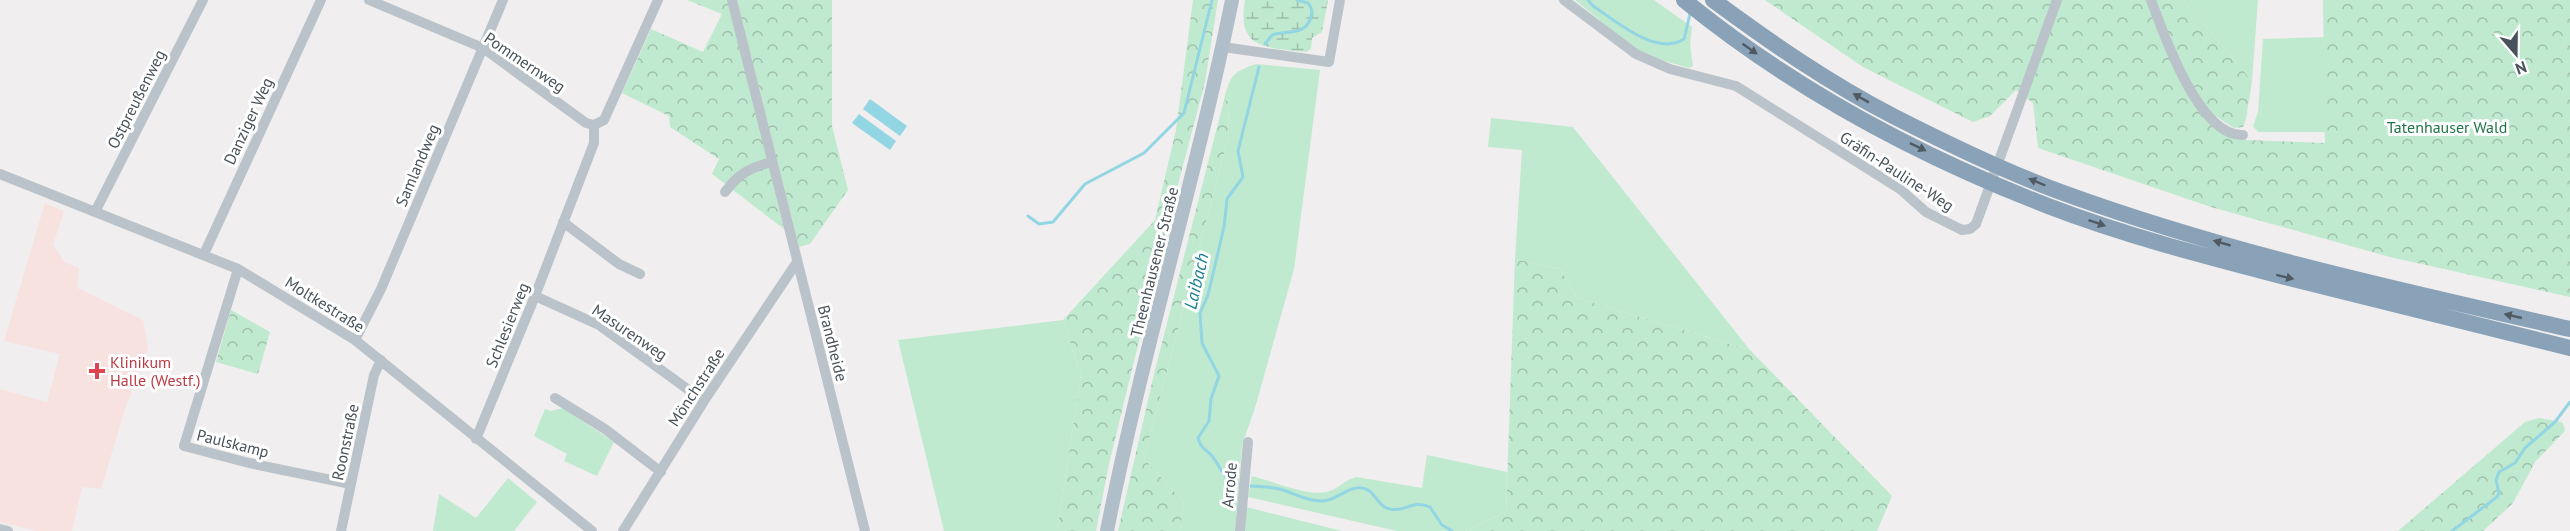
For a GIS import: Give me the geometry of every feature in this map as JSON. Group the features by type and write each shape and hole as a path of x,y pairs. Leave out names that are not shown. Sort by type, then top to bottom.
{"highway":[{"path":"1713,0 1781,49 1891,115 1968,153 2056,190 2223,244 2570,329"},
{"path":"1685,1 1793,78 1883,131 2048,206 2120,231 2223,261 2570,348"}],"main road":[{"name":"Theenhausener Straße","path":"1107,531 1120,467 1223,47 1232,0"}],"street":[{"name":"Ostpreußenweg","path":"95,212 204,0"},
{"name":"Danziger Weg","path":"204,254 321,0"},
{"name":"Pommernweg","path":"369,0 483,48 586,123 594,125"},
{"name":"Samlandweg","path":"355,340 381,289 503,0"},
{"path":"594,125 604,120 658,0"},
{"name":"Brandheide","path":"732,0 865,531"},
{"path":"1223,47 1329,62 1340,0"},
{"name":"Gräfin-Pauline-Weg","path":"1564,0 1622,45 1651,62 1736,86 1900,189 1926,212 1962,230 1970,229 1976,224 2056,0"},
{"path":"2151,0 2167,42 2194,99 2212,119 2232,134 2243,135"},
{"name":"Schlesierweg","path":"476,439 535,296 594,143 594,125"},
{"path":"725,192 742,173 754,166 772,162"},
{"name":"Moltkestraße","path":"0,174 238,269 355,340 591,531"},
{"path":"564,222 619,264 640,274"},
{"name":"Mönchstraße","path":"623,531 704,401 797,262"},
{"name":"Paulskamp","path":"238,269 184,446 249,463 351,484"},
{"name":"Masurenweg","path":"535,296 599,325 704,401"},
{"name":"Roonstraße","path":"341,531 374,375 381,360"},
{"path":"555,398 605,429 661,472"},
{"name":"Arrode","path":"1240,531 1248,442"},
{"path":"0,529 8,531"}],"shaded area":[{"name":"Klinikum Halle (Westf.)","path":"45,203 64,211 53,245 64,262 79,268 77,288 143,320 148,348 124,412 101,489 82,487 72,531 37,531 0,522 0,389 47,402 60,354 4,341"}],"green space":[{"path":"687,0 729,0 784,229 712,174 719,159 670,127 669,116 622,93 651,29 703,52 722,14"},
{"path":"737,0 832,0 832,126 848,190 810,244 799,247"},
{"path":"1193,0 1218,0 1205,82 1109,464 1096,531 1057,531 1081,375 1063,320 1155,220 1176,130"},
{"path":"1245,0 1328,0 1322,32 1312,38 1311,49 1306,52 1267,47 1250,38 1245,29 1243,17"},
{"path":"1575,0 1654,0 1692,27 1690,45 1693,66 1689,68 1638,51"},
{"name":"Tatenhauser Wald","path":"1765,0 2183,0 2252,81 2243,127 2234,128 2211,113 2230,136 2246,140 2325,143 2323,0 2570,0 2570,297 2390,257 2211,207 2038,148 2033,103 2016,90 1990,116 1973,122 1863,67"},
{"path":"2183,0 2258,0 2252,81"},
{"path":"2324,37 2326,132 2258,132 2253,126 2258,112 2263,39"},
{"path":"1256,64 1320,70 1294,269 1255,408 1242,445 1235,531 1180,531 1184,502 1144,459 1229,134 1228,101 1224,100 1226,92 1233,76"},
{"path":"1224,100 1228,101 1229,134 1144,459 1184,502 1180,531 1118,531 1154,374"},
{"path":"1491,118 1573,127 1750,350 1577,298 1560,269 1515,259 1522,150 1488,147"},
{"path":"1515,259 1560,269 1577,298 1750,350 1892,496 1877,531 1465,531 1506,512"},
{"path":"231,310 270,332 258,374 216,362"},
{"path":"1063,320 1081,375 1057,531 944,531 898,340"},
{"path":"563,408 614,442 597,476 564,461 567,454 534,436 545,409 551,411"},
{"path":"2539,418 2562,422 2564,432 2535,462 2513,503 2483,531 2398,531 2525,422"},
{"path":"1427,455 1507,472 1506,512 1465,531 1397,531 1248,497 1252,476 1299,490 1318,493 1330,491 1356,477 1422,488"},
{"path":"508,478 537,502 514,531 433,531 439,494 476,518"},
{"path":"1246,507 1342,531 1243,531"}],"water":[{"path":"870,99 907,126 900,136 863,109"},
{"path":"859,114 896,141 890,150 852,123"}],"waterway":[{"path":"1028,216 1039,224 1053,222 1085,184 1144,153 1184,113 1212,0"},
{"name":"Laibach","path":"1265,44 1272,35 1300,30 1308,23 1312,15 1311,7 1308,3 1297,0"},
{"name":"Laibach","path":"1588,0 1625,28 1662,44 1684,39 1690,14"},
{"name":"Laibach","path":"1238,484 1225,476 1212,456 1202,447 1198,438 1209,421 1211,399 1219,376 1202,343 1200,313 1208,295 1224,227 1227,199 1243,177 1238,151 1259,67"},
{"path":"2452,531 2497,497 2499,493 2496,480 2499,472 2515,463 2525,448 2555,422 2570,402"},
{"name":"Laibach","path":"1251,486 1279,489 1318,501 1328,500 1352,489 1362,488 1370,491 1386,508 1396,510 1413,505 1430,507 1442,525 1452,531"}],"place":[{"name":"Klinikum Halle (Westf.)","path":"97,371"}]}
